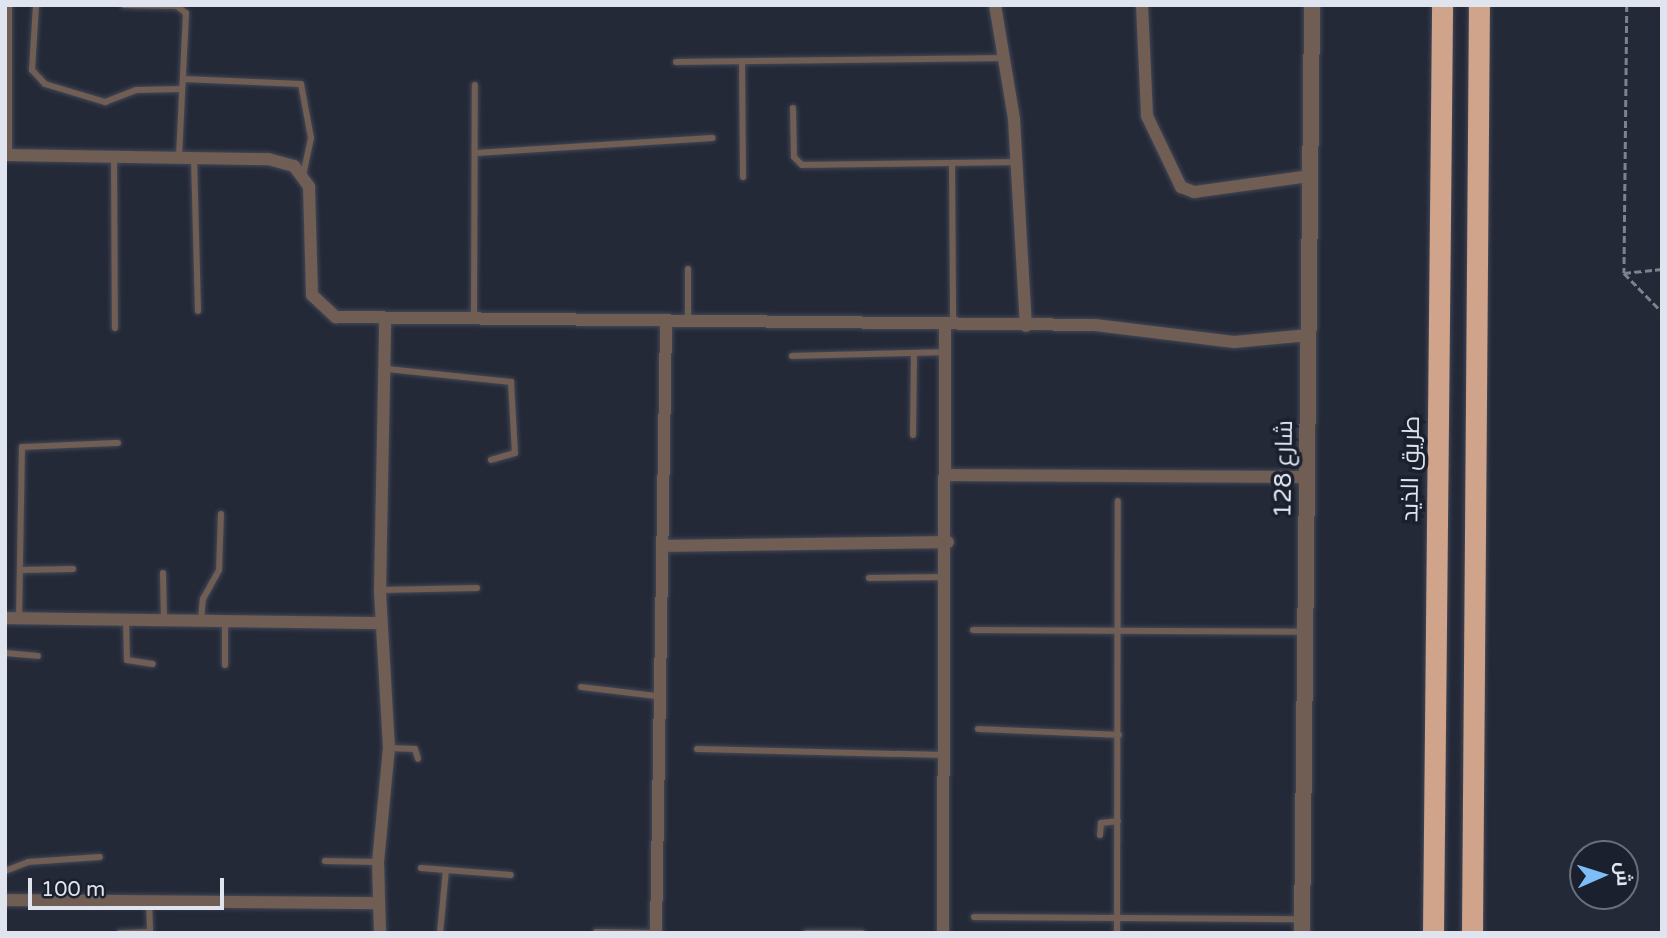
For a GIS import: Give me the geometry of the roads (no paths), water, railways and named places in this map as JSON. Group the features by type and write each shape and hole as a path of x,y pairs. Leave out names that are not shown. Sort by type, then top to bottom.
{"highway":[{"name":"طريق الذيد","path":"1433,933 1442,5"},
{"path":"1472,933 1479,5"}],"street":[{"path":"6,5 5,155 194,156 282,160 303,175 310,201 310,283 317,305 336,317 949,327 1095,325 1234,342 1309,335"},
{"path":"995,5 1006,58 1017,162 1026,326"},
{"path":"1142,5 1147,116 1181,187 1194,192 1310,176"},
{"name":"شارع 128","path":"1302,926 1312,5"},
{"path":"380,933 378,862 389,748 380,623 387,369 385,319"},
{"path":"656,933 657,696 663,546 666,323"},
{"path":"943,933 948,576 946,352 949,327"},
{"path":"947,475 1306,477"},
{"path":"663,546 948,542"},
{"path":"5,618 380,623"},
{"path":"5,900 378,903"}],"lane":[{"path":"36,5 32,69 45,84 105,102 136,90 182,89"},
{"path":"124,5 184,10 178,156"},
{"path":"676,62 1006,58"},
{"path":"742,61 743,177"},
{"path":"183,79 301,84 311,138 303,175"},
{"path":"474,320 475,85"},
{"path":"793,108 794,157 802,165 1017,162"},
{"path":"475,153 713,138"},
{"path":"114,155 115,328"},
{"path":"194,156 198,311"},
{"path":"949,327 952,163"},
{"path":"688,269 688,323"},
{"path":"792,356 946,352"},
{"path":"913,435 914,353"},
{"path":"387,369 511,382 515,453 491,460"},
{"path":"19,618 24,444 118,443"},
{"path":"1117,933 1118,501"},
{"path":"201,620 203,599 219,570 221,514"},
{"path":"20,570 73,569"},
{"path":"163,573 164,620"},
{"path":"869,578 948,576"},
{"path":"380,590 477,588"},
{"path":"126,619 127,660 153,664"},
{"path":"225,621 225,665"},
{"path":"973,629 1307,632"},
{"path":"5,653 38,656"},
{"path":"581,687 657,696"},
{"path":"978,729 1119,735"},
{"path":"389,748 415,749 418,759"},
{"path":"697,749 947,755"},
{"path":"1100,835 1102,822 1118,821"},
{"path":"5,871 28,862 100,857"},
{"path":"326,861 378,862"},
{"path":"421,868 511,875"},
{"path":"440,933 446,870"},
{"path":"121,933 150,932 149,901"},
{"path":"974,917 1117,917 1302,926"},
{"path":"596,932 656,933"},
{"path":"806,933 862,933"}]}
